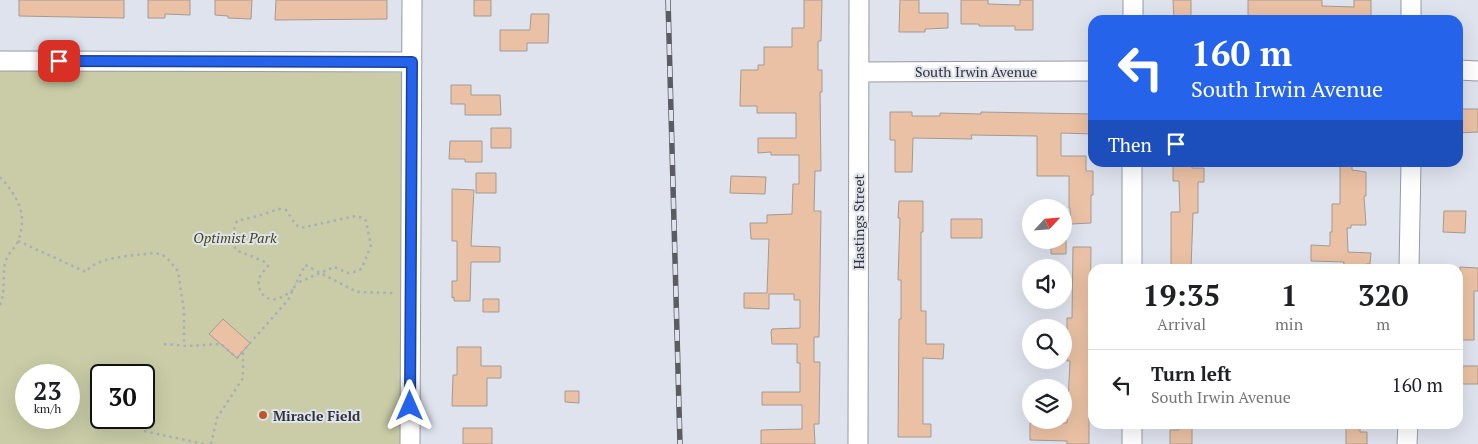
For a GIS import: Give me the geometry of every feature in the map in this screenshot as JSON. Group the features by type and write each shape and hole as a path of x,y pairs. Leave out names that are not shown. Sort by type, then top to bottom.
{"street":[{"path":"410,444 412,0"},
{"name":"Hastings Street","path":"858,444 859,0"},
{"path":"1132,15 1133,0"},
{"path":"1411,0 1411,15"},
{"path":"0,60 412,62"},
{"path":"1463,70 1478,71"},
{"name":"South Irwin Avenue","path":"859,72 1088,71"},
{"path":"1132,167 1132,264"},
{"path":"1409,264 1410,167"},
{"path":"1132,429 1132,444"},
{"path":"1407,444 1408,429"}],"path":[{"path":"0,177 11,189 21,210 22,226 18,240 6,260 4,293 0,305"},
{"path":"293,290 273,300 266,298 260,289 259,280 268,266 265,262 236,250 234,227 237,221 279,208 286,210 296,225 301,228 355,216 363,218 366,222 371,245 362,268 348,273 334,267 295,284"},
{"path":"18,240 86,272 89,267 100,261 153,253 161,254 168,258 178,271 184,312 184,345"},
{"path":"164,344 221,344 237,358 288,300 305,265 357,292 411,293"},
{"path":"211,444 218,418 243,378 242,352"},
{"path":"144,431 204,444"}],"green space":[{"name":"Optimist Park","path":"0,66 403,73 401,444 0,444"}],"building":[{"path":"19,0 124,0 124,18 19,16"},
{"path":"148,0 190,0 190,15 165,14 165,18 148,18"},
{"path":"215,0 252,0 251,19 228,18 228,16 215,15"},
{"path":"276,0 387,0 387,19 275,20"},
{"path":"474,0 491,0 491,16 474,16"},
{"path":"804,0 822,0 821,41 818,41 818,70 822,70 822,92 820,92 821,171 815,171 814,211 821,211 819,337 814,337 814,362 820,362 819,424 814,424 815,444 761,444 761,430 802,429 802,405 762,405 762,392 800,392 800,363 797,363 797,344 772,344 771,332 772,329 800,328 800,300 794,300 794,294 769,294 769,309 744,308 744,293 767,293 769,239 751,239 750,223 767,223 767,215 792,214 793,184 799,184 799,155 771,155 771,152 758,153 758,138 796,138 796,113 757,113 757,106 740,106 741,70 758,70 758,65 764,65 764,47 792,47 792,28 804,28"},
{"path":"900,0 919,0 919,13 948,13 948,28 925,29 925,32 899,32"},
{"path":"961,0 988,0 988,4 1020,5 1020,0 1033,0 1033,30 1015,30 1015,26 961,24"},
{"path":"1173,0 1191,0 1191,15 1174,15"},
{"path":"1248,0 1322,0 1322,6 1354,7 1354,0 1371,0 1371,15 1248,15"},
{"path":"531,14 549,14 548,43 527,43 527,51 500,51 500,30 530,30"},
{"path":"451,85 471,85 471,95 500,95 501,115 465,115 465,104 451,104"},
{"path":"1463,109 1478,109 1478,132 1463,133"},
{"path":"890,112 912,112 912,116 940,116 940,113 981,114 981,112 1088,114 1088,134 1061,133 1061,156 1086,156 1086,171 1093,171 1091,223 1072,224 1072,199 1069,199 1069,176 1037,176 1037,136 971,135 972,139 913,138 912,172 895,172 895,140 890,140"},
{"path":"491,128 511,128 511,148 491,148"},
{"path":"450,141 482,141 482,162 465,162 465,159 449,159"},
{"path":"1173,167 1204,168 1204,182 1198,182 1198,213 1193,213 1191,264 1171,264 1171,212 1180,212 1179,181 1173,181"},
{"path":"1340,167 1352,167 1352,170 1366,172 1366,196 1364,196 1366,225 1351,225 1351,228 1347,228 1348,252 1371,253 1370,264 1311,261 1311,245 1330,246 1332,204 1340,204"},
{"path":"476,173 496,173 496,193 476,193"},
{"path":"731,176 766,177 765,194 730,193"},
{"path":"452,189 474,190 471,246 500,247 500,262 471,262 470,301 454,301 454,297 452,298 452,281 457,281 457,241 452,241"},
{"path":"899,201 923,201 921,311 926,311 926,344 944,344 943,359 923,358 923,424 931,424 931,437 898,437 899,319 901,319 901,280 898,280"},
{"path":"1444,211 1466,211 1465,233 1443,232"},
{"path":"951,219 982,219 982,238 951,238"},
{"path":"1073,247 1091,247 1091,264 1088,264 1089,444 1067,444 1067,441 1030,440 1030,429 1072,429 1072,379 1069,379 1070,369 1072,369 1072,319 1067,318 1072,318"},
{"path":"1051,249 1066,249 1066,254 1051,254"},
{"path":"1463,267 1478,268 1478,291 1474,291 1474,340 1463,340"},
{"path":"483,299 499,299 499,312 483,312"},
{"path":"223,319 250,343 237,358 209,334"},
{"path":"457,347 481,347 481,366 501,366 501,378 487,378 487,406 452,406 453,375 457,375"},
{"path":"1463,366 1478,366 1478,384 1463,384"},
{"path":"565,391 579,391 579,403 565,402"},
{"path":"463,428 492,428 492,444 463,444"},
{"path":"1192,429 1192,444 1170,444 1170,430"},
{"path":"1346,429 1360,429 1360,432 1367,432 1367,444 1346,444"}],"railway":[{"path":"668,0 680,444"}],"place":[{"name":"Miracle Field","path":"263,415"}],"route":[{"path":"59,61 412,62 410,406"}]}
